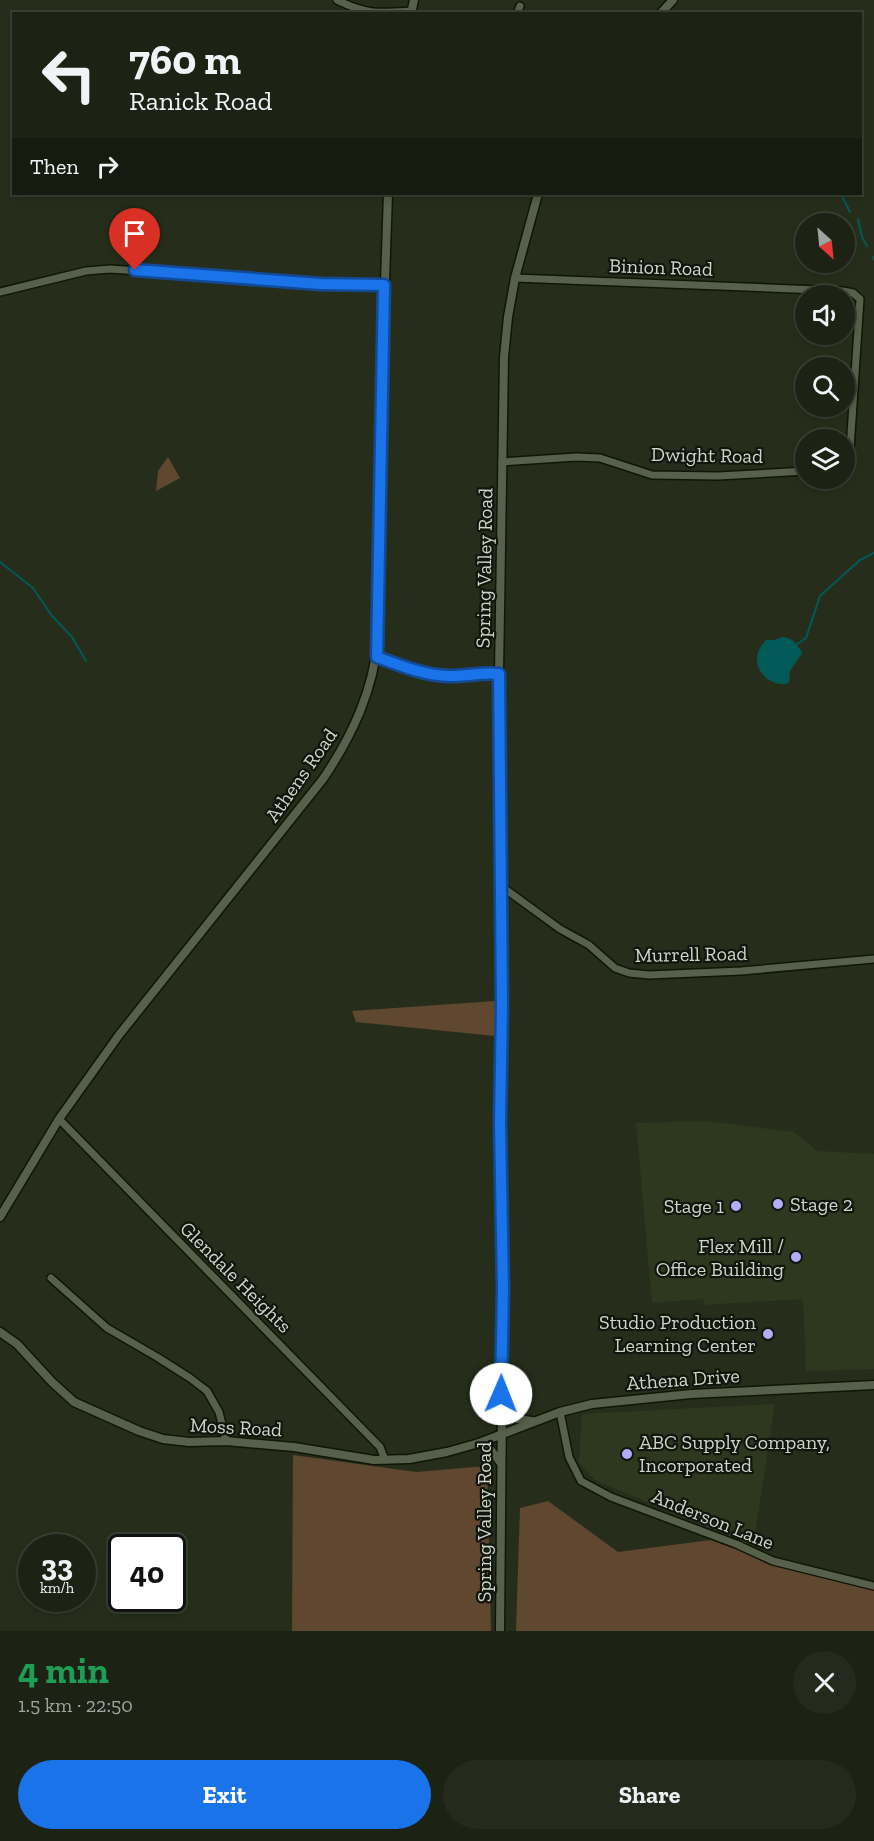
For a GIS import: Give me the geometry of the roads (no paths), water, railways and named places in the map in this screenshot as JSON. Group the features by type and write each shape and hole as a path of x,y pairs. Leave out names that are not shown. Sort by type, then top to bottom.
{"street":[{"path":"337,0 359,10 371,12"},
{"path":"411,12 414,0"},
{"path":"662,12 673,0"},
{"name":"Athens Road","path":"0,1217 58,1119 119,1035 311,794 348,739 365,700 377,657 384,285 388,195"},
{"name":"Spring Valley Road","path":"500,1631 503,1289 500,1122 502,1006 499,674 504,357 515,278 538,195"},
{"path":"0,292 86,271 110,269 321,284 384,285"},
{"name":"Binion Road","path":"515,278 853,293 860,300 851,429"},
{"name":"Dwight Road","path":"502,462 576,457 600,458 652,475 718,476 795,472"},
{"path":"377,657 435,675 456,676 488,672 499,674"},
{"name":"Murrell Road","path":"501,886 560,930 589,945 615,968 629,973 649,975 741,971 874,959"},
{"name":"Glendale Heights","path":"58,1119 380,1447 385,1460"},
{"path":"51,1278 107,1328 174,1367 207,1391 219,1412 226,1441"},
{"name":"Moss Road","path":"0,1332 17,1344 74,1402 162,1439 189,1442 226,1441 294,1447 374,1460 409,1460 447,1452 501,1435"},
{"name":"Athena Drive","path":"501,1435 560,1412 592,1404 691,1394 874,1385"},
{"path":"501,1406 517,1419 536,1421"},
{"name":"Anderson Lane","path":"560,1412 569,1457 581,1481 611,1497 736,1544 773,1561 874,1586"},
{"path":"479,1443 490,1449 501,1464"}],"water":[{"path":"782,637 794,642 802,653 790,671 789,683 782,684 774,683 763,674 759,669 757,655 766,640"}],"waterway":[{"path":"842,195 850,212"},
{"path":"858,219 862,237 867,246"},
{"path":"797,644 806,638 820,596 860,560 874,553"},
{"path":"0,562 33,588 52,616 72,637 86,661"}],"place":[{"name":"Stage 2","path":"778,1204"},
{"name":"Stage 1","path":"736,1206"},
{"name":"Flex Mill / Office Building","path":"796,1257"},
{"name":"Studio Production Learning Center","path":"768,1334"},
{"name":"ABC Supply Company, Incorporated","path":"627,1454"}]}
